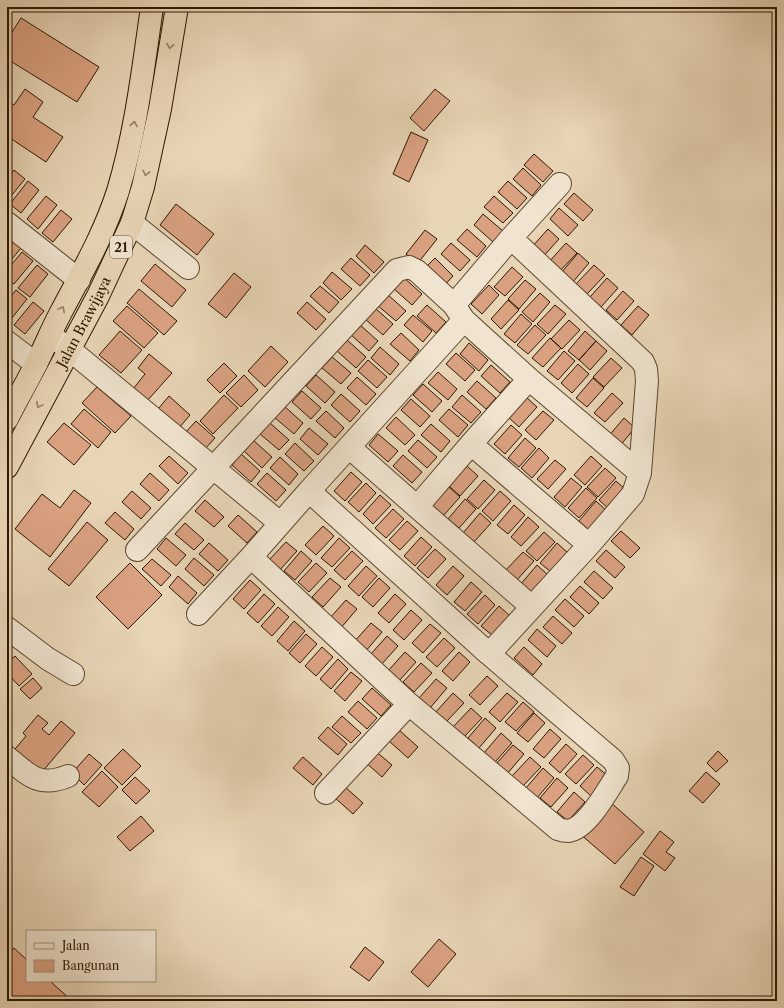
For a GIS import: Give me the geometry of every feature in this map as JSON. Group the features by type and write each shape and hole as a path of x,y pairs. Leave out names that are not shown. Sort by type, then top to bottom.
{"highway":[{"name":"Jalan Brawijaya","path":"7,419 79,280 104,228 117,192 130,144 140,90 152,7"},
{"name":"Jalan Brawijaya","path":"7,467 98,296 132,223 143,187 160,109 176,7"},
{"path":"34,368 50,384"}],"street":[{"path":"198,614 251,558 280,523 349,447 459,312 511,238 560,184"},
{"path":"7,223 79,280"},
{"path":"132,223 188,268"},
{"path":"489,654 589,545 633,494 640,473 647,381 646,369 643,362 511,238"},
{"path":"137,550 397,270 409,267 416,271 529,379 640,473"},
{"path":"50,335 280,523"},
{"path":"7,342 34,368"},
{"path":"417,507 529,379"},
{"path":"471,444 589,545"},
{"path":"349,447 532,607"},
{"path":"251,558 409,704 558,829 567,831 576,828 587,820 617,776 618,768 614,760 489,654 309,491"},
{"path":"7,628 48,659 73,674"},
{"path":"326,793 409,704"},
{"path":"7,757 36,779 52,781 68,776"}],"building":[{"path":"21,18 99,67 77,102 7,59 7,40"},
{"path":"25,89 43,102 33,117 63,137 46,162 7,136 7,103 8,101 14,105"},
{"path":"435,89 450,101 424,131 410,118"},
{"path":"411,132 428,140 409,182 393,174"},
{"path":"534,154 553,171 543,182 524,165"},
{"path":"523,168 541,185 532,196 513,179"},
{"path":"14,170 25,179 7,201 7,178"},
{"path":"28,181 39,190 21,213 10,204"},
{"path":"508,181 527,198 517,209 498,192"},
{"path":"574,193 593,210 583,221 564,204"},
{"path":"46,196 57,205 38,229 27,219"},
{"path":"494,196 513,213 503,223 484,207"},
{"path":"176,204 214,234 197,255 160,225"},
{"path":"559,208 578,225 568,236 550,219"},
{"path":"61,210 72,219 53,242 42,233"},
{"path":"483,214 503,231 493,242 474,225"},
{"path":"467,229 486,246 477,257 457,240"},
{"path":"548,229 559,239 542,258 531,248"},
{"path":"425,230 437,239 418,263 406,254"},
{"path":"10,239 21,248 7,265 7,242"},
{"path":"451,243 470,260 460,271 441,254"},
{"path":"566,243 577,253 559,272 548,263"},
{"path":"365,245 384,262 374,273 356,256"},
{"path":"22,252 33,261 14,284 7,278 7,270"},
{"path":"578,253 589,263 572,283 561,273"},
{"path":"351,258 370,275 360,286 341,269"},
{"path":"435,258 453,276 444,286 424,269"},
{"path":"155,264 186,290 172,307 141,281"},
{"path":"37,265 48,274 30,297 18,288"},
{"path":"594,265 605,275 587,294 576,284"},
{"path":"512,267 523,277 505,296 494,287"},
{"path":"332,272 352,289 341,300 323,283"},
{"path":"234,273 251,287 226,318 208,304"},
{"path":"403,277 422,294 412,305 393,288"},
{"path":"607,278 618,288 601,307 590,297"},
{"path":"525,280 536,289 519,309 508,299"},
{"path":"489,285 499,295 482,314 471,304"},
{"path":"320,286 339,302 329,313 310,296"},
{"path":"139,289 177,321 164,335 127,303"},
{"path":"16,290 27,299 8,323 7,301"},
{"path":"623,291 634,301 617,320 606,310"},
{"path":"540,293 550,302 533,322 522,312"},
{"path":"387,294 406,311 396,321 377,305"},
{"path":"508,300 519,310 501,329 491,319"},
{"path":"33,302 44,311 25,334 14,325"},
{"path":"307,302 326,319 316,330 297,313"},
{"path":"427,305 446,322 436,333 417,316"},
{"path":"555,305 566,314 548,334 537,324"},
{"path":"127,306 158,333 144,348 113,321"},
{"path":"638,306 649,315 632,335 621,325"},
{"path":"374,307 393,324 383,335 364,318"},
{"path":"521,314 532,324 515,343 504,334"},
{"path":"413,315 432,331 423,342 404,325"},
{"path":"569,320 580,330 562,349 551,339"},
{"path":"359,324 378,341 369,351 350,334"},
{"path":"535,325 546,335 528,354 517,345"},
{"path":"120,331 142,350 121,373 99,355"},
{"path":"585,331 596,341 579,360 568,351"},
{"path":"401,333 419,350 410,361 390,344"},
{"path":"550,338 561,348 543,367 532,358"},
{"path":"347,340 366,357 356,368 337,351"},
{"path":"596,341 607,351 590,370 579,360"},
{"path":"469,343 488,360 479,371 460,354"},
{"path":"271,346 288,362 265,387 248,371"},
{"path":"380,347 399,364 390,375 371,358"},
{"path":"564,351 575,361 558,380 547,371"},
{"path":"456,353 475,370 465,381 446,364"},
{"path":"149,354 172,373 147,401 133,389 145,374 138,368"},
{"path":"332,357 351,373 341,384 322,368"},
{"path":"611,358 622,368 604,387 593,377"},
{"path":"368,360 387,377 377,388 358,371"},
{"path":"224,363 237,376 220,393 207,380"},
{"path":"578,364 589,374 572,393 561,383"},
{"path":"491,365 510,382 500,393 481,376"},
{"path":"438,372 457,389 448,400 428,383"},
{"path":"244,375 258,390 241,407 226,393"},
{"path":"316,375 335,392 325,403 306,386"},
{"path":"357,377 376,394 366,405 347,388"},
{"path":"593,378 604,388 587,407 576,398"},
{"path":"477,381 496,398 486,409 467,392"},
{"path":"423,384 442,401 432,412 413,395"},
{"path":"97,387 131,416 115,433 82,403"},
{"path":"302,391 321,408 311,419 292,402"},
{"path":"612,393 623,403 605,422 594,413"},
{"path":"341,394 360,411 350,422 331,405"},
{"path":"224,395 238,408 213,434 200,421"},
{"path":"462,395 481,412 471,423 452,407"},
{"path":"169,396 190,415 179,428 158,409"},
{"path":"526,397 537,407 519,427 508,417"},
{"path":"411,399 430,416 420,427 401,410"},
{"path":"284,406 303,423 294,434 274,417"},
{"path":"84,409 111,432 98,448 71,424"},
{"path":"449,409 468,425 458,437 439,420"},
{"path":"326,411 344,428 335,438 316,421"},
{"path":"543,411 554,420 536,440 525,430"},
{"path":"396,417 415,435 405,445 386,428"},
{"path":"624,418 635,428 618,448 607,438"},
{"path":"196,421 215,438 204,450 185,433"},
{"path":"64,423 91,445 74,465 47,442"},
{"path":"270,423 289,440 279,450 260,434"},
{"path":"431,424 450,441 441,452 421,435"},
{"path":"511,425 522,435 505,454 494,444"},
{"path":"309,428 328,444 318,455 300,439"},
{"path":"378,434 398,451 388,462 369,445"},
{"path":"525,438 536,448 519,467 508,458"},
{"path":"253,440 272,457 262,468 244,451"},
{"path":"418,440 437,457 427,468 408,451"},
{"path":"295,443 314,461 304,471 285,454"},
{"path":"539,448 549,458 532,478 521,468"},
{"path":"241,454 260,471 251,482 232,465"},
{"path":"403,455 422,472 412,483 393,466"},
{"path":"169,456 188,473 178,484 159,466"},
{"path":"591,456 602,466 585,485 574,475"},
{"path":"280,457 298,474 289,485 270,468"},
{"path":"555,460 566,469 548,489 537,479"},
{"path":"467,466 478,476 460,496 449,486"},
{"path":"605,468 616,478 598,497 587,487"},
{"path":"351,472 362,482 345,501 334,491"},
{"path":"150,473 169,490 159,501 140,484"},
{"path":"267,473 286,490 276,501 257,484"},
{"path":"571,478 582,487 565,507 554,497"},
{"path":"484,480 495,490 478,509 467,499"},
{"path":"616,481 627,491 610,510 599,500"},
{"path":"366,483 376,493 359,512 348,502"},
{"path":"449,487 460,497 443,516 432,506"},
{"path":"586,488 597,498 579,518 568,508"},
{"path":"74,490 91,503 50,557 15,529 42,494 60,508"},
{"path":"132,491 151,508 141,519 122,502"},
{"path":"500,491 511,501 493,521 482,511"},
{"path":"380,495 391,505 373,524 363,514"},
{"path":"465,499 476,509 459,528 448,519"},
{"path":"205,500 224,517 214,527 195,511"},
{"path":"596,501 607,511 590,531 579,521"},
{"path":"514,505 525,515 508,534 497,525"},
{"path":"393,509 404,519 386,538 375,528"},
{"path":"115,512 134,529 125,540 105,523"},
{"path":"480,513 491,523 474,542 463,533"},
{"path":"238,515 257,532 247,543 228,526"},
{"path":"528,517 539,527 521,546 511,537"},
{"path":"407,521 418,531 400,550 389,540"},
{"path":"87,522 108,540 69,586 48,569"},
{"path":"185,523 204,540 194,550 175,534"},
{"path":"323,526 334,536 316,555 305,545"},
{"path":"621,531 640,548 630,558 611,541"},
{"path":"544,532 555,542 537,561 526,551"},
{"path":"421,537 432,547 415,566 404,556"},
{"path":"166,538 186,555 176,566 157,549"},
{"path":"339,538 350,548 332,567 321,558"},
{"path":"286,542 297,551 279,571 268,561"},
{"path":"209,543 228,560 218,571 199,554"},
{"path":"557,543 568,553 551,572 540,563"},
{"path":"435,549 446,559 428,578 417,568"},
{"path":"606,550 625,567 615,578 596,561"},
{"path":"301,551 312,561 295,580 284,571"},
{"path":"352,551 363,561 345,580 334,570"},
{"path":"523,552 534,561 516,581 505,571"},
{"path":"194,558 214,575 204,586 185,569"},
{"path":"152,559 171,575 161,586 142,569"},
{"path":"130,563 162,595 128,629 96,597"},
{"path":"316,563 327,573 309,592 298,582"},
{"path":"537,565 548,575 531,594 520,585"},
{"path":"366,566 377,576 359,596 348,586"},
{"path":"453,566 464,576 447,595 436,585"},
{"path":"594,571 613,588 603,599 584,582"},
{"path":"178,576 197,593 188,604 169,587"},
{"path":"330,578 341,587 323,607 312,597"},
{"path":"379,578 390,588 373,607 362,597"},
{"path":"250,580 261,590 244,609 233,599"},
{"path":"471,582 482,592 465,611 454,602"},
{"path":"580,586 599,603 589,614 570,597"},
{"path":"264,594 275,604 258,623 247,613"},
{"path":"395,594 406,604 389,623 378,613"},
{"path":"485,595 495,605 478,624 467,614"},
{"path":"565,599 584,616 574,627 555,610"},
{"path":"346,600 357,609 340,629 329,619"},
{"path":"499,606 510,616 492,635 481,626"},
{"path":"278,607 289,617 272,636 261,626"},
{"path":"411,610 422,620 404,640 393,630"},
{"path":"553,616 572,633 562,644 543,627"},
{"path":"294,621 305,631 288,651 277,641"},
{"path":"371,623 382,632 365,652 354,642"},
{"path":"430,624 441,633 423,653 412,643"},
{"path":"537,629 556,646 547,657 528,640"},
{"path":"306,634 317,644 300,663 289,653"},
{"path":"387,636 398,646 381,665 370,655"},
{"path":"444,638 455,648 437,667 426,657"},
{"path":"322,647 333,657 316,676 305,666"},
{"path":"524,647 542,664 533,675 514,658"},
{"path":"405,652 416,662 399,681 388,671"},
{"path":"459,652 470,662 453,681 442,671"},
{"path":"15,656 32,674 19,686 7,673 7,663"},
{"path":"338,659 348,669 331,689 320,679"},
{"path":"421,663 432,673 414,692 403,682"},
{"path":"351,672 362,681 345,701 334,691"},
{"path":"487,676 498,686 480,705 469,695"},
{"path":"33,678 42,688 30,699 20,689"},
{"path":"436,679 447,688 430,708 419,698"},
{"path":"372,688 391,705 381,716 362,699"},
{"path":"453,693 464,703 446,722 435,713"},
{"path":"507,693 518,702 500,722 489,712"},
{"path":"358,701 377,718 367,729 348,712"},
{"path":"523,702 534,712 516,731 505,722"},
{"path":"471,708 482,718 464,737 453,727"},
{"path":"534,713 545,723 528,742 517,733"},
{"path":"38,715 48,723 42,729 49,735 61,721 75,733 37,778 10,755 26,736 23,733"},
{"path":"342,716 361,733 351,743 332,727"},
{"path":"485,718 496,728 479,748 468,738"},
{"path":"328,727 347,744 338,755 318,738"},
{"path":"550,729 561,739 544,758 533,749"},
{"path":"399,730 418,747 408,758 389,741"},
{"path":"501,733 512,743 495,762 484,753"},
{"path":"566,744 577,754 560,773 549,763"},
{"path":"513,745 524,754 507,774 496,764"},
{"path":"123,749 141,766 122,785 104,768"},
{"path":"373,749 392,765 382,777 363,760"},
{"path":"718,751 728,761 716,772 707,763"},
{"path":"89,754 102,765 84,785 72,773"},
{"path":"583,755 594,765 576,784 565,774"},
{"path":"303,757 322,774 313,785 293,768"},
{"path":"530,757 541,767 523,786 512,776"},
{"path":"597,767 608,776 591,796 580,786"},
{"path":"543,768 554,778 537,798 526,788"},
{"path":"102,771 118,787 99,807 82,792"},
{"path":"706,772 720,784 703,803 689,791"},
{"path":"135,777 150,791 136,804 122,790"},
{"path":"557,778 568,788 551,807 540,798"},
{"path":"344,786 363,803 353,814 334,797"},
{"path":"574,792 585,802 568,821 557,812"},
{"path":"609,801 644,832 615,864 580,834"},
{"path":"141,816 154,831 130,851 117,837"},
{"path":"660,831 674,842 666,852 675,858 665,871 643,854"},
{"path":"641,857 654,866 634,896 620,887"},
{"path":"439,939 456,954 428,987 411,972"},
{"path":"365,947 384,962 369,981 350,967"},
{"path":"14,948 26,959 26,982 51,982 72,1001 7,1001 7,956"}]}
